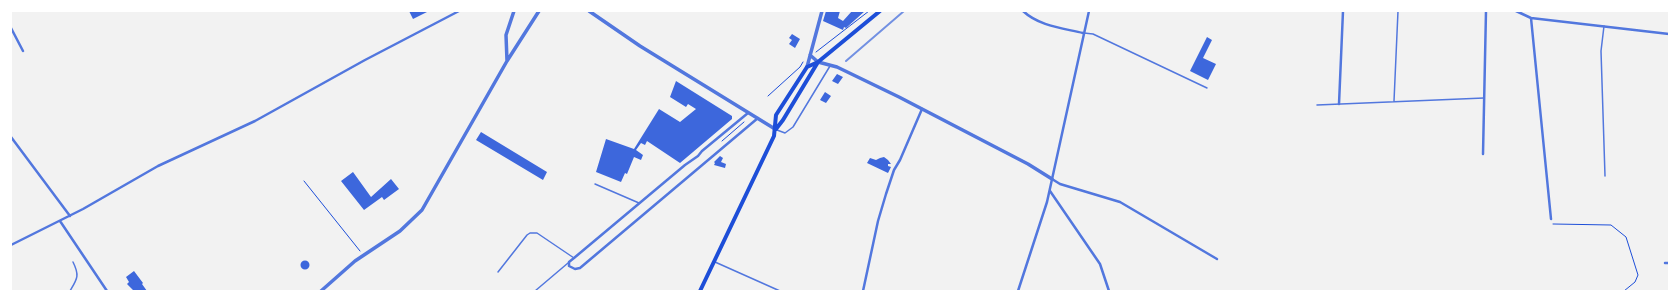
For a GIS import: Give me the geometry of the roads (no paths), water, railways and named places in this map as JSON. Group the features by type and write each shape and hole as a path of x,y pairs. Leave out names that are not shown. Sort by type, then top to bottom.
{"main road":[{"path":"776,129 776,115 806,67 818,62 880,11"},
{"path":"700,291 776,129 818,62"}],"street":[{"path":"11,245 70,216 158,166 255,121 365,60 459,11"},
{"path":"507,61 506,35 514,11"},
{"path":"322,291 347,267 400,231 422,210 430,199 507,61 539,11"},
{"path":"589,11 640,46 776,129"},
{"path":"806,67 822,11"},
{"path":"1022,11 1033,19 1044,24 1084,33"},
{"path":"1018,291 1050,191 1089,11"},
{"path":"1339,104 1343,11"},
{"path":"1483,154 1486,11"},
{"path":"1516,11 1531,18 1669,34"},
{"path":"1531,18 1551,219"},
{"path":"11,28 23,51"},
{"path":"810,55 818,62 832,64 922,109 1028,164 1060,184 1120,202 1217,259"},
{"path":"863,291 878,221 886,194 894,170 922,109"},
{"path":"748,112 698,156 569,262 572,268 580,268 758,118"},
{"path":"11,137 70,216"},
{"path":"1050,191 1100,264 1109,291"},
{"path":"60,221 107,291"}],"lane":[{"path":"1394,101 1398,11"},
{"path":"1604,26 1601,51 1605,176"},
{"path":"1084,33 1093,34 1207,88"},
{"path":"776,129 785,133 790,130 832,64"},
{"path":"1317,105 1484,98"},
{"path":"595,184 639,203"},
{"path":"498,272 530,233 537,234 574,258"},
{"path":"70,291 78,276 73,262"},
{"path":"535,291 569,262"},
{"path":"714,262 780,291"}],"railway":[{"path":"846,61 904,11"}]}
